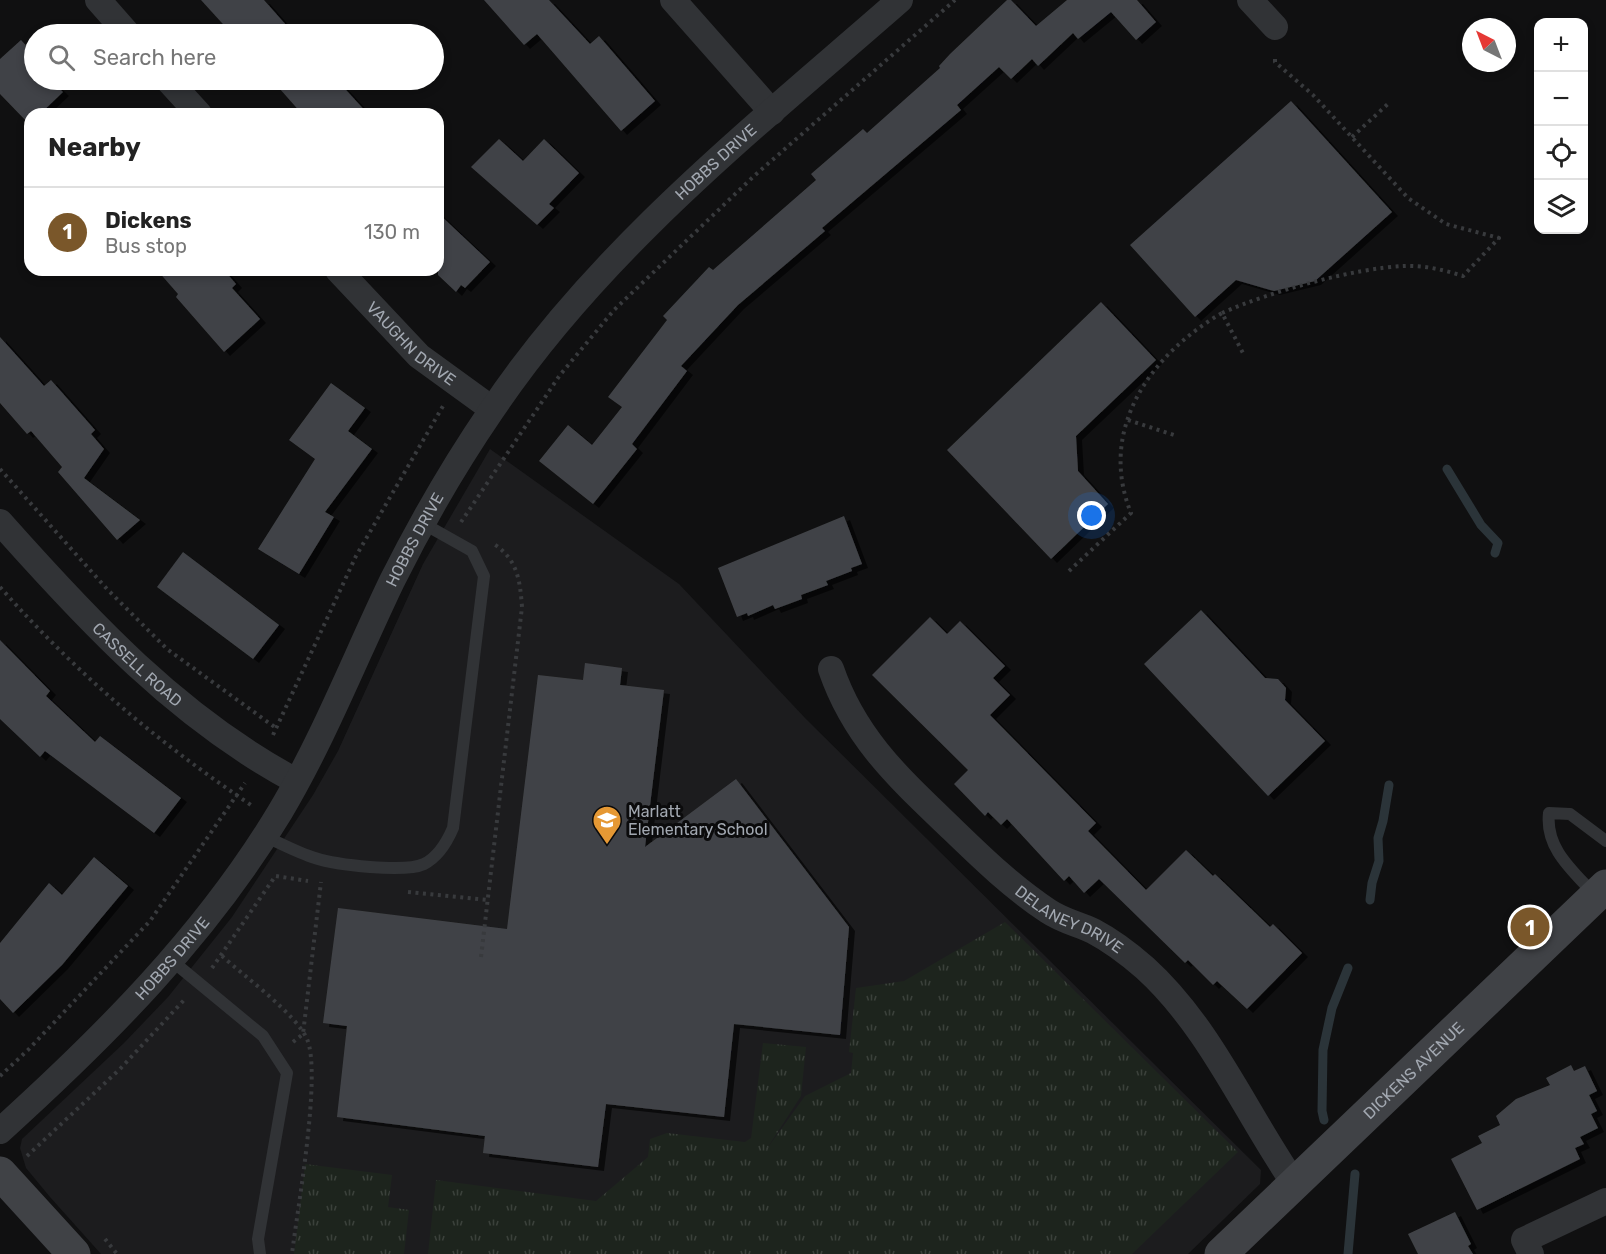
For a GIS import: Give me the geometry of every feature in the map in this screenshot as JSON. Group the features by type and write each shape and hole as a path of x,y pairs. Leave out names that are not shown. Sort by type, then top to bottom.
{"street":[{"path":"98,0 119,24"},
{"path":"674,0 772,112"},
{"name":"HOBBS DRIVE","path":"0,1131 92,1047 171,960 211,911 264,836 296,782 341,695 393,579 461,456 538,346 597,277 658,215 900,0"},
{"path":"1251,0 1275,27"},
{"path":"177,90 193,108"},
{"name":"VAUGHN DRIVE","path":"344,276 419,356 492,410"},
{"name":"CASSELL ROAD","path":"0,522 76,607 157,685 200,719 259,760 296,782"},
{"name":"DELANEY DRIVE","path":"831,669 841,700 878,756 1014,889 1061,920 1093,931 1120,946 1146,969 1179,1004 1202,1034 1294,1183"},
{"name":"DICKENS AVENUE","path":"1221,1254 1601,891"},
{"path":"12,1166 74,1254"},
{"path":"1531,1254 1524,1240 1606,1201"}],"lane":[{"path":"264,836 315,858 402,869 425,863 439,851 449,836 453,828 484,576 472,551 424,524"},
{"path":"1601,891 1556,851 1547,827 1549,813 1570,814 1606,841"},
{"path":"171,960 263,1036 287,1073 258,1239 260,1254"}],"path":[{"path":"461,523 560,375 614,310 754,176 955,0"},
{"path":"1069,572 1131,513 1119,471 1120,448 1128,420 1152,372 1185,336 1222,312 1248,301 1358,272 1405,266 1442,269 1463,276 1500,238 1446,224 1428,214 1408,198 1313,95 1275,62 1275,27"},
{"path":"1352,137 1389,103"},
{"path":"1222,312 1244,355"},
{"path":"0,1076 51,1027 150,921 237,796 276,728 356,556 455,384"},
{"path":"1128,420 1174,435"},
{"path":"0,469 107,589 167,649 276,728"},
{"path":"481,957 522,607 520,574"},
{"path":"0,587 83,675 179,756 251,805"},
{"path":"12,1166 122,1068 222,957 276,876 294,879"},
{"path":"275,1055 303,1034 321,882"}],"shaded area":[{"name":"Marlatt Elementary School","path":"490,449 679,584 806,719 1261,1170 1260,1184 1188,1254 101,1254 50,1197 26,1168 20,1148 22,1139 124,1043 168,997 232,917 313,795 338,751 423,564"}],"green space":[{"path":"1005,922 1238,1152 1132,1254 428,1254 436,1180 596,1201 648,1157 650,1139 667,1133 745,1142 751,1138 763,1043 806,1047 801,1096 766,1150 805,1096 851,1073 853,1053 849,1052 856,988 904,981"},
{"path":"305,1164 392,1175 388,1207 409,1210 404,1254 294,1254"}],"building":[{"path":"201,0 264,0 285,24 223,24"},
{"path":"484,0 549,0 590,44 599,36 655,101 621,131 537,34 524,45"},
{"path":"1007,0 1011,0 1036,26 1067,0 1137,0 1156,22 1136,40 1111,12 1078,39 1073,33 1038,66 1032,59 1011,79 999,67 957,105 961,110 822,228 825,231 738,305 681,366 687,371 632,444 637,449 593,504 539,461 568,425 592,445 622,407 608,397 667,320 663,316 709,267 713,270 816,180 811,174 863,129 867,133 940,68 939,66 950,54"},
{"path":"21,40 24,43 24,90 61,90 63,92 46,108 24,108 24,119 0,94 0,59"},
{"path":"281,90 346,90 363,108 297,108"},
{"path":"1291,101 1392,212 1315,281 1274,291 1236,280 1195,317 1130,245"},
{"path":"499,139 523,161 544,139 579,173 549,204 554,208 537,225 471,167"},
{"path":"444,219 490,262 465,288 461,285 456,292 439,276 444,276"},
{"path":"162,276 229,276 236,284 232,288 260,319 224,352 176,297 178,294"},
{"path":"1101,302 1156,360 1076,436 1078,471 1108,504 1051,559 947,450"},
{"path":"0,337 44,386 51,380 95,430 91,434 104,449 84,478 140,520 117,540 58,472 62,467 31,431 27,434 0,403"},
{"path":"331,383 365,408 348,431 372,449 325,512 334,517 299,574 258,549 315,459 289,440"},
{"path":"844,516 862,564 851,568 852,571 826,581 828,585 801,595 802,599 775,609 773,605 748,616 747,613 737,617 718,568"},
{"path":"183,552 279,625 253,659 157,587"},
{"path":"1201,610 1265,678 1278,679 1286,688 1285,700 1325,741 1268,796 1144,664"},
{"path":"930,617 947,634 960,621 1005,666 993,678 1010,695 990,715 1096,823 1088,831 1146,890 1186,850 1213,876 1215,874 1270,927 1273,924 1302,953 1247,1009 1217,981 1213,985 1188,960 1185,963 1099,879 1084,893 1069,876 1064,881 1007,819 1001,825 988,812 985,816 954,784 968,770 872,675"},
{"path":"0,640 50,691 46,696 95,742 100,736 181,798 154,833 45,751 40,757 0,719"},
{"name":"Marlatt Elementary School","path":"585,663 622,668 620,685 664,690 645,847 736,779 849,927 840,1035 734,1024 724,1117 606,1104 598,1167 483,1153 485,1136 337,1117 347,1026 323,1023 338,908 507,929 538,675 583,680"},
{"path":"94,857 128,886 62,965 13,1013 0,999 0,943 49,883 62,895"},
{"path":"1571,1065 1574,1071 1585,1066 1597,1091 1589,1095 1597,1111 1591,1114 1598,1128 1580,1137 1584,1144 1575,1148 1580,1159 1477,1210 1451,1159 1482,1143 1478,1136 1500,1125 1496,1116 1516,1099 1550,1085 1546,1078"},
{"path":"1455,1212 1471,1244 1468,1246 1473,1254 1418,1254 1408,1234"}],"waterway":[{"path":"1447,469 1481,525 1498,543 1495,553"},
{"path":"1370,900 1372,883 1379,861 1378,838 1389,785"},
{"path":"1324,1120 1322,1111 1323,1050 1332,1008 1348,968"},
{"path":"1348,1254 1355,1174"}],"place":[{"name":"Marlatt Elementary School","path":"607,846"},
{"name":"Dickens","path":"1530,927"}]}
